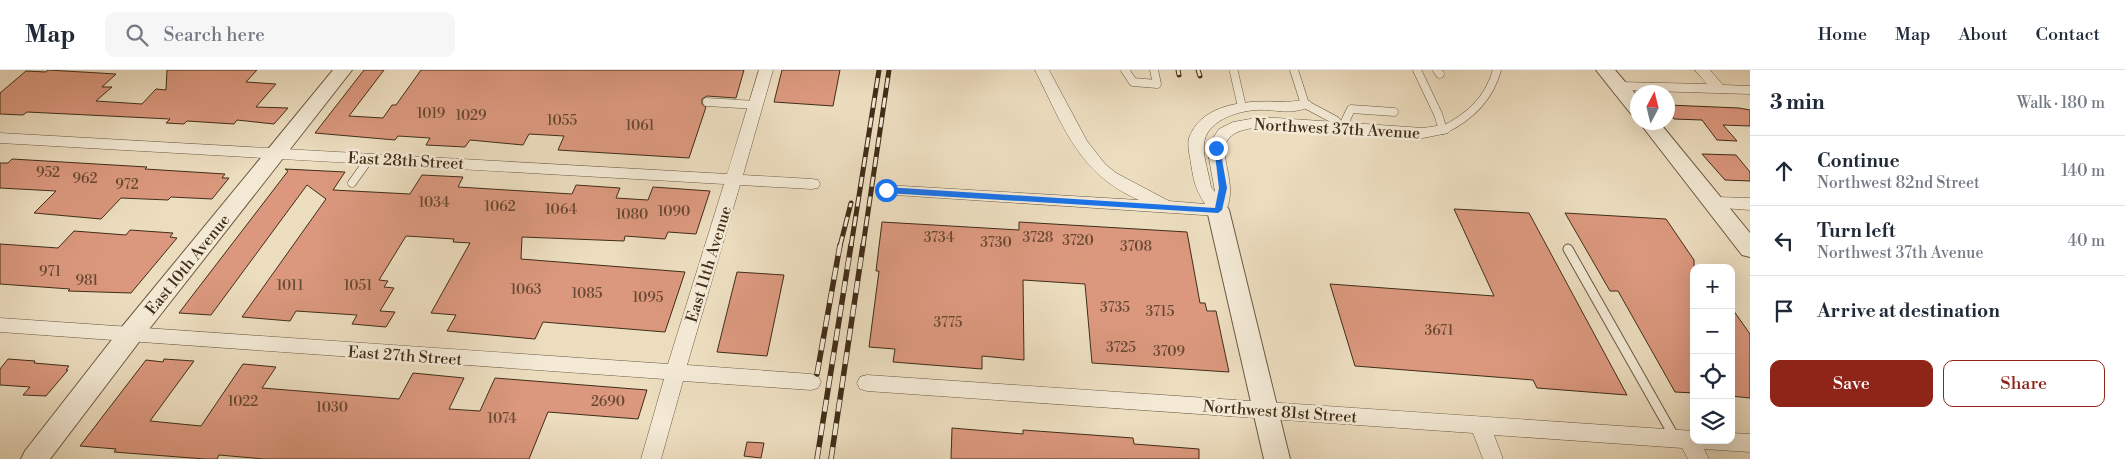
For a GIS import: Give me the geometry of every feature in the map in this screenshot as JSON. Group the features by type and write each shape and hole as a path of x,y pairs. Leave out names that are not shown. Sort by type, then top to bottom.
{"street":[{"name":"East 10th Avenue","path":"34,459 130,335 343,70"},
{"name":"East 11th Avenue","path":"651,459 766,70"},
{"path":"1042,70 1083,146 1097,166 1118,182 1172,207"},
{"path":"1605,70 1630,100"},
{"path":"1702,70 1718,88"},
{"path":"1618,86 1750,90"},
{"name":"Northwest 37th Avenue","path":"1277,459 1218,210 1203,187 1196,152 1197,138 1210,121 1225,112 1242,107 1264,105 1294,107 1305,104"},
{"name":"Northwest 37th Avenue","path":"1218,210 1223,188 1216,148 1219,138 1226,131 1243,124 1262,122 1423,133 1443,130"},
{"path":"1655,130 1750,249"},
{"name":"East 28th Street","path":"0,138 812,184"},
{"path":"886,190 1218,210"},
{"path":"1715,203 1750,204"},
{"name":"East 27th Street","path":"0,325 675,374 811,382"},
{"name":"Northwest 81st Street","path":"867,382 1480,426 1750,443"},
{"path":"1480,426 1493,459"},
{"path":"1688,440 1699,459"}],"lane":[{"path":"1125,70 1133,82 1157,84 1154,70"},
{"path":"1294,70 1305,104 1335,120 1342,128 1351,109 1394,112"},
{"path":"1417,70 1438,114 1443,130 1461,120 1480,104 1491,90 1497,70"},
{"path":"1234,72 1242,107"},
{"path":"707,102 756,105"},
{"path":"352,183 370,158"},
{"path":"1568,249 1688,440"}],"building":[{"path":"48,70 116,74 102,87 112,87 96,101 142,104 156,89 166,90 167,70 257,70 246,82 276,84 256,107 288,108 274,124 237,120 234,124 187,121 184,124 166,123 170,119 27,112 23,115 0,114 0,93 26,71 46,72"},
{"path":"364,70 384,70 349,116 383,118 392,105 396,105 421,70 744,70 736,98 707,96 702,99 702,104 706,107 689,158 558,150 564,136 529,134 523,145 470,140 465,147 426,145 430,138 398,136 395,140 315,133"},
{"path":"782,70 840,70 833,106 774,102"},
{"path":"1675,105 1750,110 1750,126 1723,125 1737,141 1717,140 1702,120 1675,119"},
{"path":"1702,154 1736,155 1750,172 1750,181 1725,180"},
{"path":"12,159 147,167 145,169 225,174 222,178 229,178 212,199 171,197 168,200 121,198 101,219 34,213 56,191 0,188 0,163 8,163"},
{"path":"285,169 345,172 333,190 410,194 422,175 463,177 458,187 572,194 576,185 620,188 616,198 648,200 653,187 710,191 696,234 668,232 665,239 625,236 624,241 522,237 521,259 685,272 665,332 543,322 535,339 447,331 456,315 431,313 470,243 453,242 454,239 406,236 379,280 388,281 384,287 394,288 380,311 395,312 386,327 352,324 357,315 296,311 290,321 242,317 326,199 307,185 211,315 179,313 288,171"},
{"path":"1454,209 1529,213 1627,395 1537,388 1533,380 1355,366 1330,284 1494,296"},
{"path":"1565,213 1666,219 1694,260 1694,264 1690,264 1690,393 1675,392 1618,291 1610,291"},
{"path":"882,222 1019,230 1019,222 1187,232 1200,303 1205,303 1207,311 1216,311 1229,372 1092,363 1085,284 1023,280 1024,360 982,356 982,369 893,362 895,349 869,347 879,271 876,271"},
{"path":"130,230 173,233 170,237 177,238 131,293 68,291 70,289 0,284 0,244 58,248 74,231 126,235"},
{"path":"737,272 784,275 767,356 717,352"},
{"path":"1735,313 1750,334 1750,398 1735,396"},
{"path":"8,359 69,366 66,370 68,370 46,396 23,395 30,387 0,385 0,369"},
{"path":"164,359 194,361 150,421 201,426 243,364 276,367 262,388 399,399 413,373 464,378 449,409 480,411 495,378 647,390 638,419 548,412 529,459 264,459 219,455 217,459 205,459 114,452 116,449 80,446 146,360 163,362"},
{"path":"952,428 1023,434 1023,430 1133,438 1134,444 1199,449 1199,459 951,459"},
{"path":"747,442 764,443 761,458 744,456"}],"railway":[{"path":"851,246 879,70"},
{"path":"863,246 889,70"},
{"path":"1178,70 1179,75"},
{"path":"1198,70 1200,76"},
{"path":"840,246 851,203"},
{"path":"817,374 840,245"},
{"path":"817,459 851,245"},
{"path":"831,459 863,245"}],"route":[{"path":"886,190 1218,210 1223,188 1216,148"}]}
